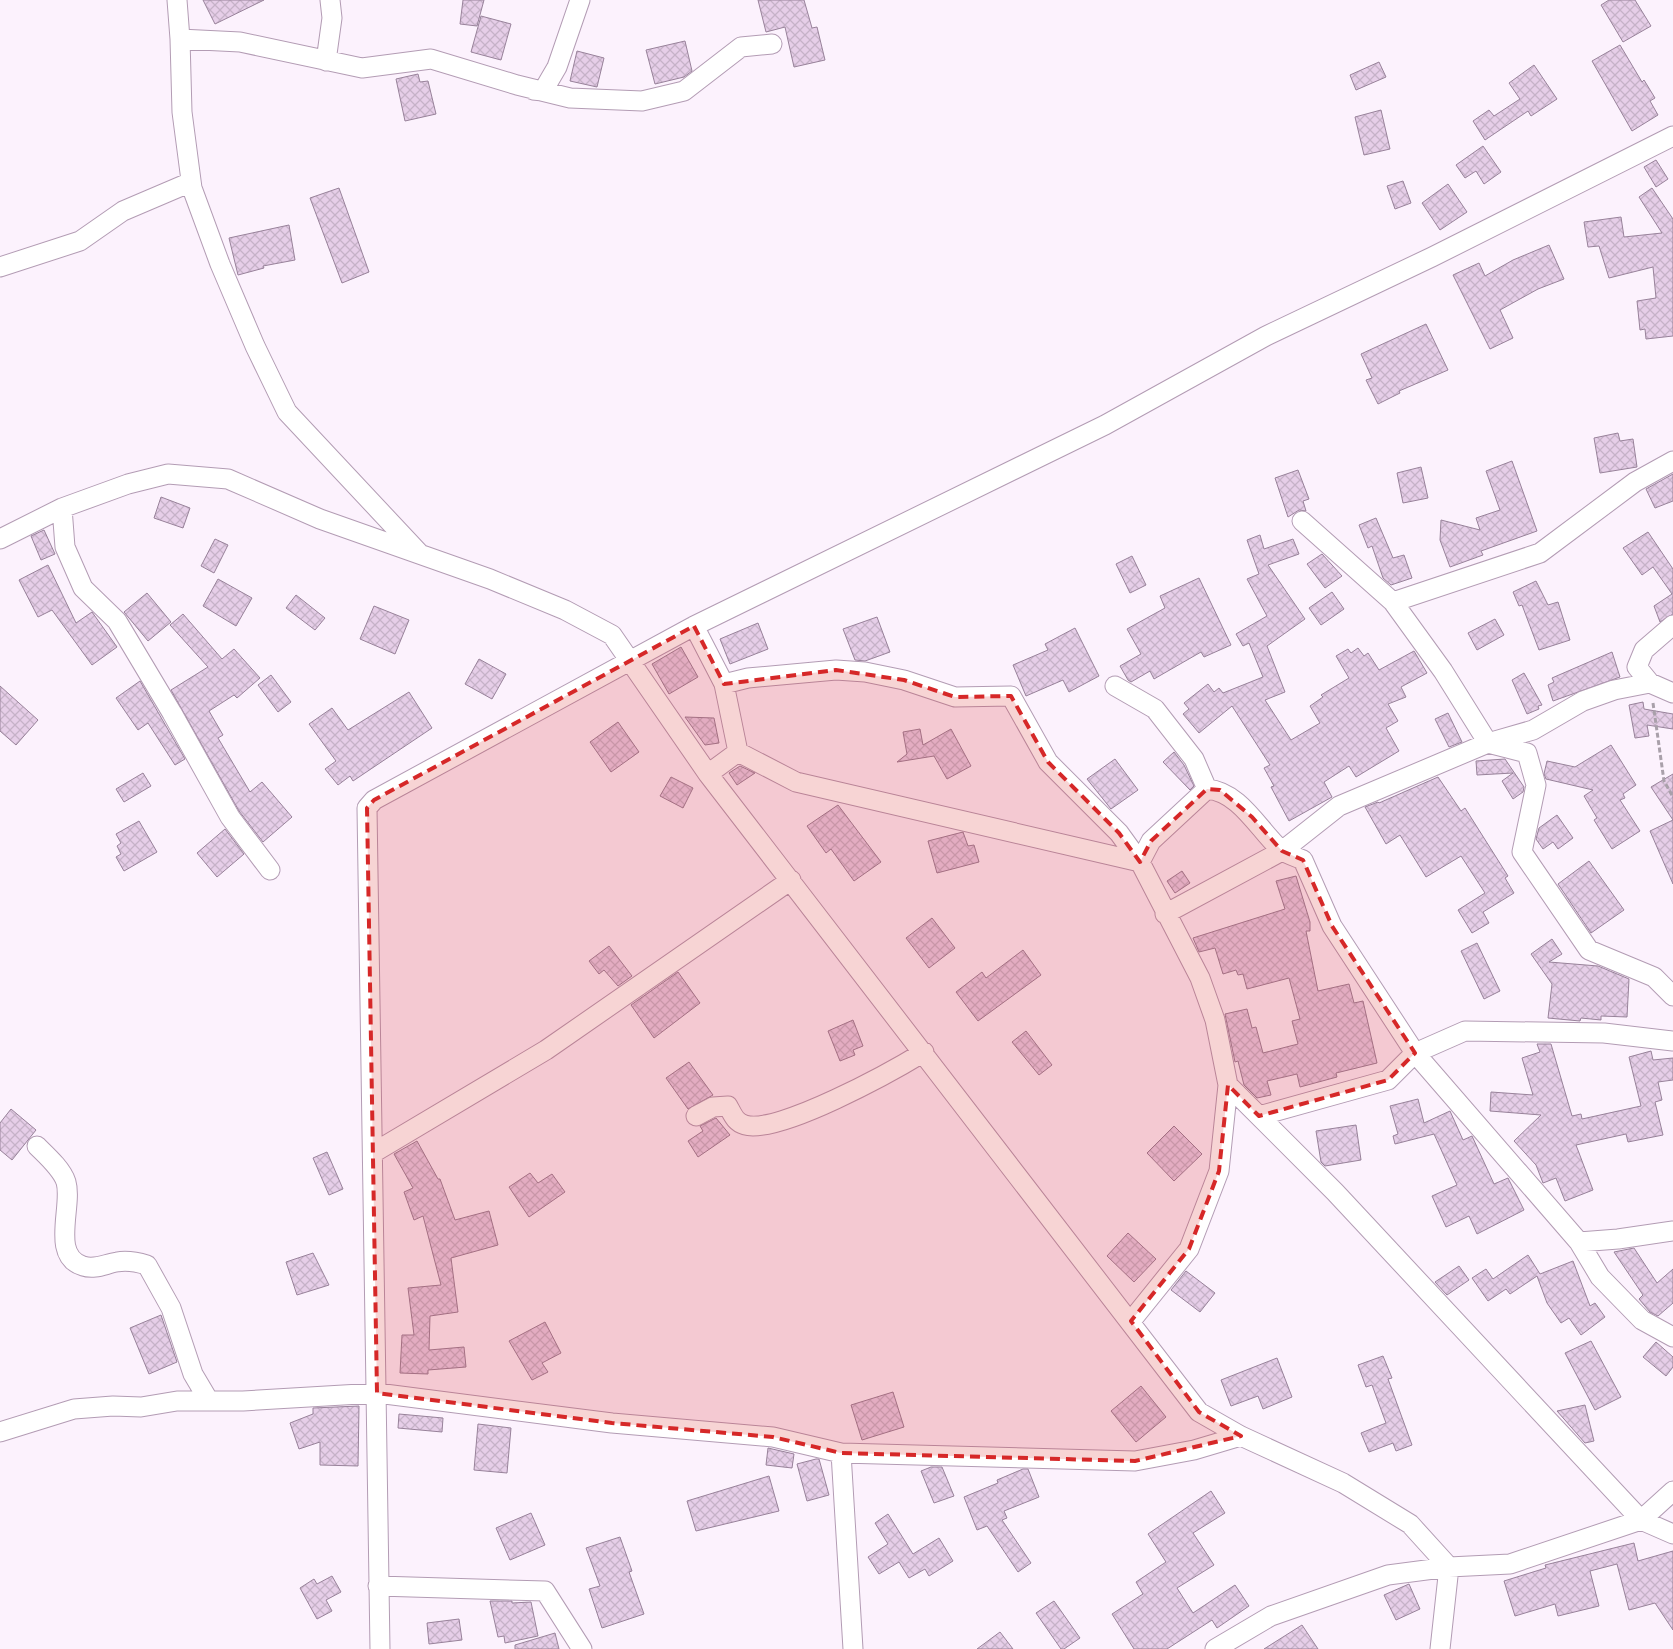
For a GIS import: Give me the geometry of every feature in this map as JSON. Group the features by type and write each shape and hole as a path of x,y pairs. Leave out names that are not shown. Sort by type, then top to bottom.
{"street":[{"path":"177,0 182,112 191,182 220,264 255,346 287,412 421,556"},
{"path":"326,61 332,18 330,0"},
{"path":"543,91 557,67 580,0"},
{"path":"180,40 240,42 362,68 431,59 570,98 642,101 684,91 741,47 772,44"},
{"path":"380,1649 367,808 374,800 694,626 1105,424 1266,336 1432,257 1673,136"},
{"path":"0,267 80,241 124,211 191,182"},
{"path":"1393,602 1540,552 1635,482 1673,461"},
{"path":"0,540 62,508 128,484 168,474 228,480 320,519 490,579 565,610 612,634 629,663 708,774 924,1052 1199,1412 1241,1436 1343,1483 1410,1524 1449,1567 1440,1649"},
{"path":"62,508 65,547 83,588 117,621 172,713 230,817 270,870"},
{"path":"1302,521 1393,602 1443,670 1488,743 1527,753 1536,785 1522,852 1589,950 1654,977 1673,996"},
{"path":"1673,625 1644,650 1637,667 1650,683 1673,693"},
{"path":"694,626 724,684 738,752"},
{"path":"724,684 748,678 836,670 865,672 904,680 955,696 1010,696 1048,762 1120,833 1140,862 1165,914 1200,978 1216,1020 1228,1085 1219,1171 1189,1249 1131,1321"},
{"path":"1165,914 1282,851 1339,806 1488,743 1533,730 1583,701 1614,690 1650,683"},
{"path":"1115,686 1154,709 1194,759 1207,789"},
{"path":"708,774 738,752"},
{"path":"738,752 796,782 1140,862"},
{"path":"1140,862 1151,841 1207,789 1220,790 1252,817 1282,851 1302,860 1332,926 1415,1054 1579,1242 1600,1277 1642,1320 1673,1337"},
{"path":"373,1153 546,1050 791,880"},
{"path":"1259,1116 1388,1080 1415,1054 1465,1031 1604,1033 1673,1041"},
{"path":"696,1116 714,1107 728,1106 736,1120 746,1126 769,1125 820,1106 895,1070 924,1052"},
{"path":"1228,1085 1342,1199 1641,1520 1673,1534"},
{"path":"37,1146 66,1181 67,1218 64,1241 70,1257 82,1266 96,1268 116,1262 131,1261 147,1265 171,1308 193,1374 210,1401"},
{"path":"1579,1242 1618,1239 1673,1231"},
{"path":"0,1432 74,1409 113,1406 140,1407 177,1401 377,1394 612,1424 773,1437 841,1453 1135,1461 1194,1450 1241,1436"},
{"path":"841,1453 853,1649"},
{"path":"1215,1649 1271,1616 1379,1578 1449,1567 1510,1564 1641,1520 1673,1491"},
{"path":"378,1586 545,1591 582,1649"}],"path":[{"path":"1650,683 1664,781 1673,797"}],"highlighted area":[{"path":"694,626 724,684 836,670 904,680 955,697 1011,696 1048,762 1119,833 1140,862 1151,841 1207,789 1220,790 1252,817 1282,851 1303,860 1332,926 1415,1053 1388,1080 1259,1116 1228,1085 1219,1171 1189,1249 1131,1321 1199,1412 1241,1436 1135,1461 841,1453 773,1437 612,1423 377,1393 367,808 374,800"}],"building":[{"path":"203,0 264,0 215,24"},
{"path":"463,0 484,0 477,26 460,24"},
{"path":"758,0 804,0 812,28 817,27 825,60 794,67 785,27 766,32"},
{"path":"1609,0 1635,0 1651,26 1623,42 1601,5"},
{"path":"481,16 511,24 501,60 471,52"},
{"path":"685,41 692,71 684,77 655,84 646,50"},
{"path":"1620,45 1642,82 1644,80 1655,98 1650,101 1658,115 1632,131 1592,61"},
{"path":"577,51 604,58 597,87 570,81"},
{"path":"1379,62 1386,77 1356,90 1350,75"},
{"path":"1534,65 1557,99 1531,116 1528,111 1485,140 1473,121 1489,110 1494,116 1520,99 1509,83"},
{"path":"418,74 420,82 428,81 436,114 405,121 396,79"},
{"path":"1381,110 1390,149 1364,155 1355,117"},
{"path":"1483,146 1501,172 1484,184 1476,171 1465,178 1456,165"},
{"path":"1656,160 1668,179 1656,187 1644,167"},
{"path":"1403,181 1411,203 1395,209 1387,186"},
{"path":"1448,184 1467,212 1440,230 1422,203"},
{"path":"339,188 369,272 342,283 310,198"},
{"path":"1652,188 1673,219 1673,336 1646,339 1645,329 1640,330 1637,301 1656,298 1653,267 1609,278 1599,246 1588,247 1584,222 1621,217 1624,237 1662,233 1639,197"},
{"path":"289,225 295,260 263,266 264,268 238,275 229,238"},
{"path":"1549,245 1564,279 1538,289 1500,310 1513,338 1490,349 1453,275 1479,263 1485,276 1513,260"},
{"path":"1426,324 1448,370 1399,391 1400,393 1378,404 1366,380 1372,378 1361,354"},
{"path":"1618,433 1620,441 1633,439 1637,467 1600,473 1594,438"},
{"path":"1512,461 1537,531 1481,551 1483,555 1450,567 1440,540 1441,520 1480,530 1476,518 1500,510 1486,471"},
{"path":"1421,467 1428,498 1403,503 1397,473"},
{"path":"1298,470 1309,499 1303,501 1306,511 1299,510 1288,517 1275,478"},
{"path":"1673,474 1673,501 1655,508 1646,489"},
{"path":"161,497 190,508 183,528 154,518"},
{"path":"1376,518 1393,558 1404,555 1412,578 1391,585 1383,578 1372,546 1368,548 1359,525"},
{"path":"44,530 55,554 41,560 31,536"},
{"path":"1648,532 1673,569 1673,614 1660,622 1654,606 1672,594 1653,567 1642,575 1623,548"},
{"path":"1260,535 1264,549 1293,539 1299,554 1268,565 1305,619 1267,646 1285,692 1265,700 1291,740 1320,723 1310,706 1323,697 1321,695 1349,678 1336,656 1348,649 1351,653 1358,648 1364,656 1368,653 1379,670 1414,651 1427,673 1401,687 1406,697 1388,704 1398,721 1386,728 1399,751 1356,777 1349,766 1324,782 1332,797 1289,821 1271,787 1274,786 1264,768 1270,765 1232,706 1199,733 1183,714 1189,709 1184,703 1208,684 1214,692 1219,688 1223,693 1263,677 1249,643 1243,646 1236,634 1267,616 1247,579 1259,574 1247,540"},
{"path":"215,539 228,545 214,573 201,566"},
{"path":"1322,554 1342,576 1325,588 1307,564"},
{"path":"1132,556 1146,585 1130,593 1116,564"},
{"path":"48,565 76,623 92,612 117,647 92,665 52,610 38,617 19,580"},
{"path":"1199,578 1231,645 1204,657 1201,652 1154,679 1150,671 1131,682 1128,680 1120,666 1141,654 1127,629 1165,608 1160,596"},
{"path":"218,579 252,598 236,626 203,606"},
{"path":"1536,581 1548,605 1558,602 1570,640 1539,650 1522,605 1519,606 1513,592"},
{"path":"1332,592 1344,609 1321,625 1309,608"},
{"path":"147,593 171,622 148,641 124,612"},
{"path":"296,595 325,618 315,630 286,608"},
{"path":"374,606 409,620 395,654 360,639"},
{"path":"183,614 222,659 234,649 260,678 237,698 234,695 209,711 223,735 218,738 250,792 262,782 292,817 263,842 239,811 171,690 208,667 170,625"},
{"path":"877,617 890,652 865,661 855,660 843,629"},
{"path":"1495,619 1504,635 1477,650 1468,633"},
{"path":"758,623 768,649 730,664 720,639"},
{"path":"1075,628 1099,676 1069,692 1063,680 1026,696 1013,665 1048,650 1045,644"},
{"path":"681,647 698,677 669,694 652,664"},
{"path":"1612,652 1620,677 1553,701 1548,685 1554,682 1552,678"},
{"path":"479,659 506,674 492,699 465,684"},
{"path":"1524,673 1542,705 1538,706 1539,709 1527,714 1512,680"},
{"path":"271,675 291,702 278,712 258,685"},
{"path":"140,681 185,759 175,765 148,723 138,730 116,698"},
{"path":"0,686 38,720 16,745 0,731"},
{"path":"409,692 432,728 353,781 350,776 338,785 325,769 336,761 309,724 332,708 348,730"},
{"path":"1643,702 1644,709 1673,714 1673,729 1647,725 1649,736 1635,738 1629,705"},
{"path":"1448,713 1462,742 1449,747 1435,719"},
{"path":"685,717 714,718 719,743 705,745"},
{"path":"618,722 639,752 611,772 590,742"},
{"path":"920,729 923,745 951,729 971,766 947,779 934,756 897,762 907,754 903,732"},
{"path":"1611,745 1636,785 1623,794 1625,798 1620,800 1640,831 1612,849 1594,820 1597,818 1584,796 1593,790 1546,779 1544,774 1547,761 1575,767"},
{"path":"1174,752 1184,765 1194,786 1190,790 1163,762"},
{"path":"1115,759 1138,790 1111,809 1087,779"},
{"path":"1505,759 1524,787 1523,792 1513,799 1502,781 1513,773 1477,775 1476,761"},
{"path":"740,766 755,773 737,785 729,773"},
{"path":"143,773 151,786 124,802 116,789"},
{"path":"1673,774 1673,820 1651,787"},
{"path":"671,777 693,788 683,808 660,796"},
{"path":"1438,777 1461,811 1465,808 1508,876 1505,878 1514,893 1483,912 1489,923 1472,933 1458,910 1485,893 1461,856 1426,877 1400,835 1386,844 1365,807 1379,803"},
{"path":"838,805 881,862 854,881 831,849 826,853 807,826"},
{"path":"1557,815 1573,838 1558,849 1553,842 1543,849 1536,839 1539,828"},
{"path":"1673,820 1673,884 1650,831"},
{"path":"139,821 157,852 124,871 116,857 121,854 117,846 121,843 116,834"},
{"path":"225,829 244,854 217,877 197,853"},
{"path":"963,832 968,846 974,845 979,862 937,873 928,841"},
{"path":"1589,861 1624,910 1591,933 1558,884"},
{"path":"1182,871 1190,883 1175,893 1167,881"},
{"path":"1296,876 1310,922 1310,931 1306,931 1318,991 1349,984 1354,1003 1363,1001 1377,1063 1336,1073 1337,1077 1300,1087 1297,1074 1267,1081 1271,1095 1257,1098 1244,1085 1238,1061 1235,1062 1225,1014 1247,1009 1252,1028 1256,1027 1263,1053 1298,1044 1292,1021 1300,1019 1289,978 1247,989 1243,974 1238,975 1236,970 1223,974 1215,948 1199,952 1193,938 1285,909 1276,881"},
{"path":"932,918 955,948 929,968 906,938"},
{"path":"1552,939 1562,954 1549,962 1598,966 1629,979 1627,1017 1601,1016 1601,1020 1581,1018 1580,1021 1548,1018 1552,984 1531,954"},
{"path":"1477,943 1500,991 1484,999 1461,951"},
{"path":"609,946 632,976 618,986 604,970 599,974 589,961"},
{"path":"1023,950 1041,975 978,1021 956,992 982,972 986,978"},
{"path":"678,972 700,1003 654,1038 631,1005"},
{"path":"853,1020 863,1046 853,1050 855,1055 840,1061 828,1031"},
{"path":"1026,1031 1052,1065 1039,1075 1012,1042"},
{"path":"1537,1044 1551,1044 1572,1116 1581,1114 1582,1119 1641,1106 1629,1057 1651,1051 1653,1060 1673,1058 1673,1080 1658,1082 1662,1100 1655,1102 1663,1135 1628,1142 1626,1134 1576,1145 1593,1190 1565,1201 1556,1178 1543,1183 1536,1165 1514,1141 1541,1115 1490,1111 1491,1092 1533,1095 1522,1058 1540,1052"},
{"path":"689,1062 713,1095 688,1109 666,1078"},
{"path":"1418,1099 1424,1123 1450,1111 1463,1140 1472,1136 1494,1184 1508,1178 1524,1210 1477,1234 1469,1216 1446,1227 1432,1196 1457,1185 1434,1134 1395,1144 1393,1136 1398,1134 1390,1106"},
{"path":"11,1109 36,1130 12,1160 0,1150 0,1123"},
{"path":"716,1118 730,1135 698,1157 688,1141 703,1131 700,1126"},
{"path":"1356,1125 1361,1160 1325,1166 1321,1162 1316,1131"},
{"path":"1174,1126 1202,1154 1174,1181 1147,1153"},
{"path":"417,1141 438,1179 440,1179 455,1220 489,1211 498,1245 451,1258 458,1312 430,1316 429,1350 464,1347 466,1367 428,1370 428,1374 400,1373 402,1335 414,1335 408,1288 441,1285 423,1216 414,1220 404,1192 413,1188 394,1154"},
{"path":"327,1152 343,1189 329,1195 313,1158"},
{"path":"530,1173 538,1183 552,1174 565,1192 529,1217 509,1187"},
{"path":"1128,1233 1156,1259 1134,1282 1107,1256"},
{"path":"1634,1248 1657,1283 1673,1269 1673,1303 1658,1316 1650,1312 1639,1299 1643,1295 1614,1252"},
{"path":"313,1253 329,1285 297,1295 286,1262"},
{"path":"1528,1255 1540,1274 1573,1261 1590,1306 1595,1303 1605,1317 1581,1335 1569,1318 1561,1323 1547,1303 1537,1276 1510,1294 1506,1289 1488,1301 1472,1278 1486,1269 1493,1279"},
{"path":"1459,1266 1469,1280 1447,1295 1435,1282"},
{"path":"1186,1271 1215,1293 1200,1312 1171,1290"},
{"path":"161,1315 177,1362 149,1374 130,1328"},
{"path":"545,1322 561,1353 542,1363 548,1372 532,1380 509,1341"},
{"path":"1591,1341 1621,1397 1595,1410 1565,1353"},
{"path":"1656,1342 1673,1357 1673,1367 1666,1376 1643,1357"},
{"path":"1383,1356 1392,1378 1388,1379 1412,1445 1396,1451 1393,1443 1369,1452 1361,1433 1386,1423 1372,1385 1366,1387 1358,1365"},
{"path":"1277,1358 1292,1397 1263,1409 1258,1396 1231,1406 1221,1380"},
{"path":"1141,1386 1166,1417 1136,1442 1111,1411"},
{"path":"893,1392 904,1427 862,1440 851,1405"},
{"path":"1585,1405 1594,1441 1585,1443 1557,1411"},
{"path":"359,1406 358,1466 320,1465 320,1442 299,1449 290,1423 313,1414 313,1408"},
{"path":"399,1414 443,1418 442,1432 398,1428"},
{"path":"478,1424 511,1428 507,1473 474,1470"},
{"path":"768,1448 794,1454 792,1468 766,1465"},
{"path":"819,1459 829,1495 807,1501 797,1464"},
{"path":"931,1467 942,1467 954,1496 934,1503 921,1471"},
{"path":"1023,1469 1028,1469 1039,1497 1004,1511 1007,1518 1002,1520 1031,1563 1018,1572 987,1526 977,1530 964,1497 998,1483 997,1480"},
{"path":"769,1476 779,1511 696,1531 687,1501"},
{"path":"1211,1491 1225,1513 1193,1533 1214,1565 1177,1588 1193,1613 1235,1585 1249,1606 1217,1628 1212,1620 1167,1649 1134,1649 1112,1614 1143,1594 1136,1582 1166,1562 1148,1534"},
{"path":"531,1513 545,1545 510,1560 496,1528"},
{"path":"888,1514 913,1554 939,1538 953,1561 929,1576 925,1569 909,1578 899,1562 879,1574 868,1557 888,1544 875,1523"},
{"path":"620,1537 632,1571 629,1572 644,1614 602,1628 589,1589 600,1586 586,1548"},
{"path":"1634,1543 1638,1561 1673,1551 1673,1630 1655,1603 1629,1610 1617,1564 1590,1571 1599,1606 1558,1616 1555,1604 1515,1616 1504,1581 1546,1568 1545,1565"},
{"path":"332,1576 341,1592 326,1600 332,1611 317,1619 300,1588 314,1579 317,1584"},
{"path":"1409,1584 1420,1609 1396,1620 1384,1595"},
{"path":"490,1601 531,1602 538,1636 505,1643 504,1636 498,1637"},
{"path":"1054,1601 1080,1638 1064,1649 1061,1649 1036,1613"},
{"path":"459,1619 462,1640 429,1644 427,1623"},
{"path":"1302,1625 1318,1649 1264,1649"},
{"path":"1000,1632 1013,1649 977,1649"},
{"path":"555,1633 559,1649 515,1649 515,1645"}]}
